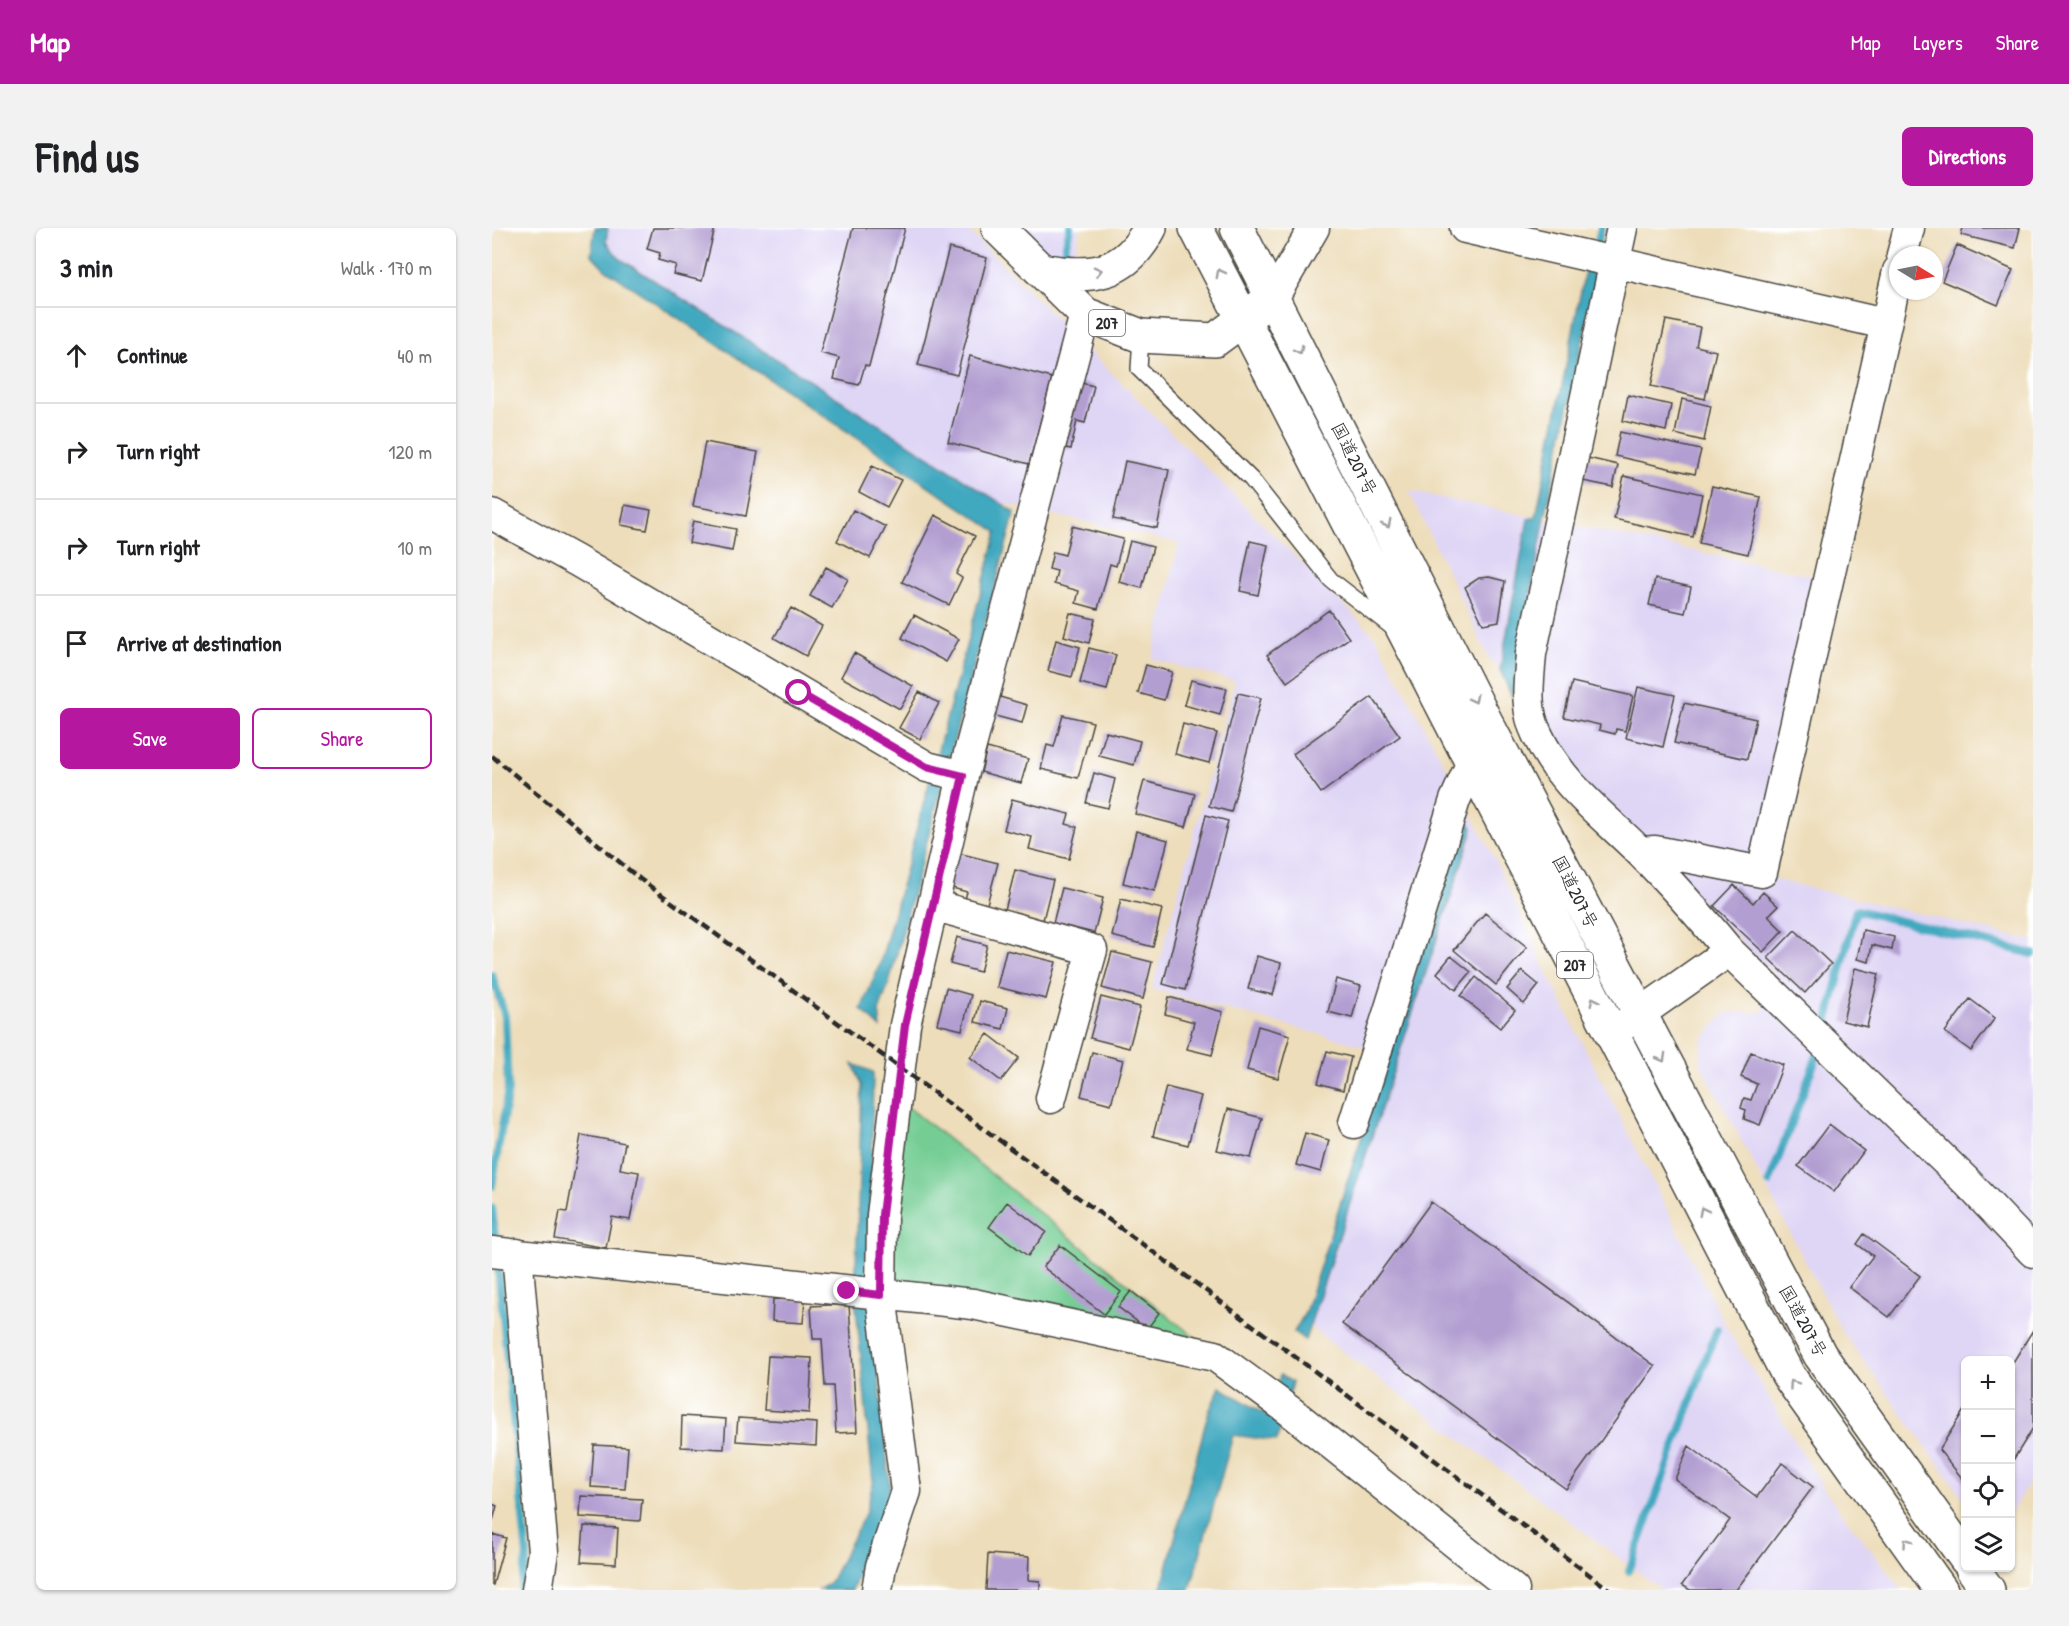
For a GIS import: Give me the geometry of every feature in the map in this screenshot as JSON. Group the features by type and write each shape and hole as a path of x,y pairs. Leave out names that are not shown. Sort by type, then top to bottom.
{"highway":[{"name":"207","path":"998,228 1085,314 1141,336 1215,340 1273,298 1237,228"},
{"path":"1041,270 1074,276 1102,271 1125,261 1142,243 1150,228"},
{"name":"207","path":"1196,228 1244,319"},
{"name":"国道207号","path":"1273,298 1481,712 1638,1015 1820,1355 1961,1553"},
{"name":"国道207号","path":"1244,319 1788,1375 1941,1590"},
{"path":"1975,1572 1988,1590"}],"street":[{"path":"1273,298 1314,228"},
{"path":"1465,228 1885,324"},
{"path":"1622,228 1532,654 1527,699 1536,733 1566,783 1640,852 1701,916 1729,951 1966,1181 2033,1252"},
{"path":"1904,246 1909,228"},
{"path":"1640,852 1655,851 1762,872 1891,300"},
{"path":"877,1590 881,1566 906,1491 881,1295 882,1215 905,1025 933,905 947,772 1085,314"},
{"path":"492,514 947,772"},
{"path":"1354,1123 1455,800 1472,764"},
{"path":"933,905 1092,950 1051,1098"},
{"path":"1611,1034 1729,951"},
{"path":"537,1590 543,1552 505,1253 973,1304 1215,1356 1290,1411 1514,1590"}],"lane":[{"path":"1141,336 1139,369 1251,479 1331,580 1409,642"}],"shaded area":[{"path":"600,228 966,228 1375,636 1491,851 1553,985 1728,1330 1827,1494 1902,1590 1758,1590 1754,1587 1751,1590 1662,1590 1306,1324 1394,1054 1152,989 1235,681 1152,659 1179,543 972,496 597,245"},
{"path":"1022,228 1080,228 1074,257 1051,258"},
{"path":"1409,491 1823,578 1769,878 2033,941 2033,1476 2015,1506 2015,1356 1961,1356 1961,1495 1842,1331 1700,1062 1703,1039 1725,1013 1762,1012 1778,979 1549,748 1535,703 1490,660"}],"green space":[{"path":"903,1103 1213,1352 892,1288"}],"water":[{"path":"595,228 608,228 606,242 619,258 1015,512 889,983 879,1011 881,1028 861,1009 880,964 997,532 605,269 591,254"},
{"path":"1599,264 1545,517 1512,697 1500,670 1528,519 1536,517 1586,265"},
{"path":"1466,819 1473,829 1305,1340 1294,1332 1305,1313 1460,830 1458,821"},
{"path":"853,1064 873,1072 870,1292 891,1496 852,1590 819,1590 830,1582 866,1512 873,1482 855,1297 862,1085"},
{"path":"1280,1375 1292,1382 1277,1441 1233,1435 1190,1590 1161,1590 1208,1414 1220,1387 1268,1416"}],"building":[{"path":"653,228 715,228 702,281 673,274 676,265 658,260 660,253 647,249"},
{"path":"853,228 905,228 869,366 865,365 859,385 834,379 839,358 820,353"},
{"path":"1963,228 2020,228 2015,248 1961,235"},
{"path":"1957,245 2013,270 1998,305 1943,281"},
{"path":"949,248 987,258 957,375 918,365"},
{"path":"1666,320 1700,327 1696,346 1716,351 1705,399 1651,386"},
{"path":"970,356 1052,378 1029,464 948,442"},
{"path":"1077,382 1094,386 1085,423 1077,421 1071,449 1061,447"},
{"path":"1628,395 1671,405 1666,431 1623,421"},
{"path":"1682,399 1711,406 1704,441 1675,434"},
{"path":"1620,432 1701,450 1695,474 1615,456"},
{"path":"705,442 758,452 746,516 693,506"},
{"path":"1588,458 1618,465 1613,487 1583,481"},
{"path":"1125,461 1169,470 1157,528 1113,519"},
{"path":"872,466 901,480 887,507 859,492"},
{"path":"1624,476 1702,494 1693,537 1614,519"},
{"path":"1712,486 1761,497 1748,554 1699,543"},
{"path":"625,505 651,510 647,530 621,525"},
{"path":"853,510 886,527 870,558 837,541"},
{"path":"935,515 975,536 956,574 962,578 949,605 902,582"},
{"path":"693,521 736,529 732,551 689,543"},
{"path":"1072,526 1123,539 1116,566 1110,564 1098,609 1076,603 1079,591 1054,584 1057,571 1049,569 1053,552 1065,555"},
{"path":"1130,541 1153,547 1142,588 1119,582"},
{"path":"1250,541 1268,545 1258,595 1240,591"},
{"path":"826,567 848,579 832,608 810,596"},
{"path":"1489,577 1505,581 1499,621 1483,624 1465,587 1479,578"},
{"path":"1655,579 1691,587 1685,613 1649,605"},
{"path":"791,608 822,626 806,656 774,638"},
{"path":"1329,610 1349,638 1287,682 1267,655"},
{"path":"1070,613 1095,619 1089,643 1064,636"},
{"path":"914,615 959,639 946,662 902,638"},
{"path":"1056,640 1080,647 1072,677 1048,671"},
{"path":"1089,648 1116,655 1107,690 1080,683"},
{"path":"854,653 913,686 900,709 841,677"},
{"path":"1146,665 1172,672 1164,700 1138,693"},
{"path":"1191,680 1227,689 1220,715 1184,705"},
{"path":"1572,682 1633,696 1625,731 1616,729 1615,734 1599,730 1600,725 1564,717"},
{"path":"1638,687 1675,695 1663,747 1626,738"},
{"path":"919,692 939,703 920,739 899,728"},
{"path":"1238,693 1261,698 1231,812 1209,806"},
{"path":"1000,697 1027,705 1022,723 995,716"},
{"path":"1372,697 1400,736 1321,793 1293,754"},
{"path":"1684,703 1756,719 1747,759 1674,743"},
{"path":"1063,715 1093,722 1078,778 1041,769 1047,745 1054,747"},
{"path":"1183,724 1217,733 1209,763 1175,754"},
{"path":"1106,732 1140,741 1134,765 1099,756"},
{"path":"987,748 1028,759 1021,783 981,772"},
{"path":"1094,773 1115,779 1108,808 1086,803"},
{"path":"1144,781 1195,794 1186,827 1135,814"},
{"path":"1012,799 1069,814 1066,824 1077,827 1069,859 1029,849 1032,837 1004,830"},
{"path":"1206,815 1228,821 1185,990 1163,984"},
{"path":"1136,831 1168,840 1155,891 1123,883"},
{"path":"954,852 998,863 987,904 965,899 967,892 945,886"},
{"path":"1015,870 1053,880 1043,920 1005,910"},
{"path":"1734,885 1753,903 1763,892 1778,906 1768,916 1783,931 1763,952 1714,906"},
{"path":"1062,888 1103,898 1094,933 1053,923"},
{"path":"1121,899 1162,909 1153,947 1112,936"},
{"path":"1485,913 1527,947 1496,985 1454,950"},
{"path":"1795,930 1831,964 1805,993 1768,958"},
{"path":"1863,930 1894,937 1892,950 1872,945 1869,962 1857,959"},
{"path":"957,937 987,945 980,972 950,964"},
{"path":"1006,950 1056,962 1046,999 997,987"},
{"path":"1112,952 1152,962 1143,999 1102,988"},
{"path":"1257,956 1281,963 1273,995 1248,989"},
{"path":"1451,956 1471,972 1456,990 1437,973"},
{"path":"1855,968 1879,974 1867,1027 1843,1021"},
{"path":"1522,971 1539,985 1524,1004 1507,989"},
{"path":"1476,977 1515,1010 1500,1028 1461,996"},
{"path":"1336,979 1361,986 1352,1018 1328,1012"},
{"path":"946,988 971,995 962,1030 937,1024"},
{"path":"1101,997 1140,1007 1129,1048 1090,1038"},
{"path":"1169,997 1223,1012 1212,1055 1187,1049 1194,1022 1165,1014"},
{"path":"1970,999 1995,1018 1971,1051 1945,1032"},
{"path":"980,1001 1008,1008 1003,1029 975,1022"},
{"path":"1258,1026 1290,1035 1278,1078 1247,1070"},
{"path":"988,1034 1019,1058 1001,1081 970,1057"},
{"path":"1327,1051 1351,1057 1343,1090 1318,1083"},
{"path":"1092,1052 1123,1060 1111,1104 1081,1096"},
{"path":"1751,1052 1783,1065 1760,1125 1744,1119 1746,1110 1741,1108 1744,1098 1751,1100 1757,1084 1741,1077"},
{"path":"1166,1087 1201,1096 1188,1145 1153,1136"},
{"path":"1228,1109 1262,1118 1251,1158 1217,1150"},
{"path":"1829,1124 1864,1151 1834,1192 1798,1166"},
{"path":"1305,1133 1329,1140 1321,1172 1296,1165"},
{"path":"581,1135 625,1143 620,1169 639,1172 630,1220 612,1217 606,1248 555,1239 560,1211 567,1212"},
{"path":"1007,1202 1046,1232 1028,1256 989,1227"},
{"path":"1431,1202 1655,1366 1566,1489 1342,1324"},
{"path":"1864,1234 1920,1276 1889,1317 1849,1287 1873,1256 1857,1244"},
{"path":"1060,1245 1121,1292 1104,1314 1043,1267"},
{"path":"1131,1291 1159,1313 1147,1329 1118,1307"},
{"path":"773,1299 805,1300 803,1323 772,1321"},
{"path":"849,1304 857,1432 836,1433 833,1386 825,1386 822,1339 813,1339 811,1306"},
{"path":"2033,1330 2033,1428 2015,1457 2015,1410 2015,1359"},
{"path":"768,1356 812,1358 809,1413 764,1410"},
{"path":"1961,1415 1961,1477 1939,1450"},
{"path":"682,1416 726,1419 724,1449 681,1447"},
{"path":"738,1418 817,1423 816,1446 736,1441"},
{"path":"594,1445 628,1447 625,1489 591,1487"},
{"path":"1689,1446 1757,1497 1782,1463 1813,1487 1736,1590 1690,1590 1682,1585 1730,1520 1675,1479"},
{"path":"581,1496 642,1499 640,1521 580,1517"},
{"path":"492,1504 497,1506 493,1520 492,1519"},
{"path":"584,1526 618,1528 616,1564 581,1562"},
{"path":"492,1534 506,1538 493,1585 492,1585"},
{"path":"988,1554 1029,1557 1028,1580 1040,1581 1040,1590 986,1590"}],"waterway":[{"path":"1064,253 1070,228"},
{"path":"1597,245 1601,228"},
{"path":"1824,1035 1856,910 2033,954"},
{"path":"492,975 505,1016 508,1090 492,1186"},
{"path":"1769,1183 1820,1048"},
{"path":"492,1208 527,1556 521,1590"},
{"path":"1629,1571 1717,1329"}],"railway":[{"path":"492,756 640,879 1178,1270 1610,1590"}],"route":[{"path":"799,693 927,767 963,776 905,1025 882,1215 881,1295 847,1291"}]}
